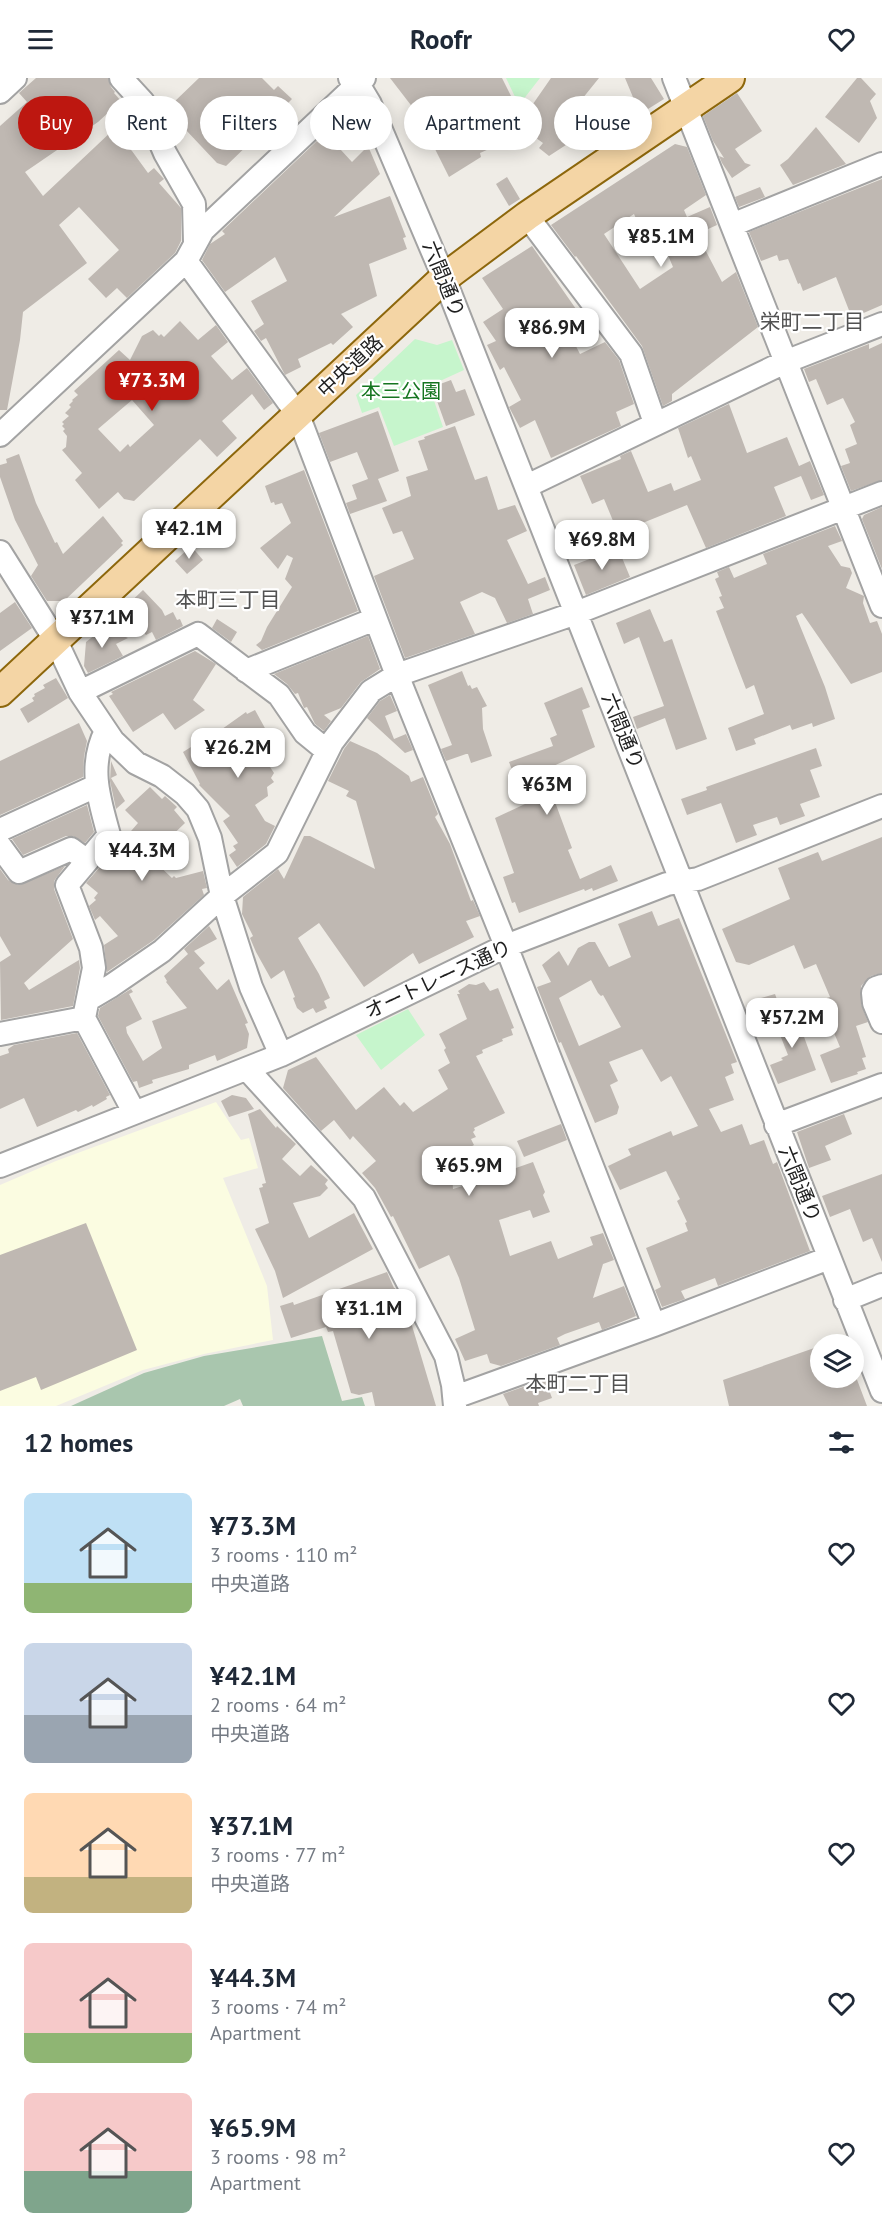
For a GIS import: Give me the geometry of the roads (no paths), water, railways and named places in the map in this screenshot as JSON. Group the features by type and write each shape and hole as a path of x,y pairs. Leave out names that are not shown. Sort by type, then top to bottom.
{"main road":[{"name":"中央道路","path":"0,692 444,278 527,216 730,78"}],"street":[{"path":"0,92 15,78"},
{"path":"121,78 143,102 165,153 194,204 190,252 298,415 397,675 654,1325"},
{"path":"674,78 882,606"},
{"path":"0,435 190,252 203,230 357,80"},
{"name":"六間通り","path":"357,80 381,128 444,278 882,1391"},
{"path":"732,225 882,165"},
{"path":"527,216 631,354 655,423"},
{"path":"527,486 785,363 882,324"},
{"path":"0,1034 86,1008 162,951 222,896 277,853 327,751 371,691 397,675 576,613 882,493"},
{"path":"0,552 56,641 80,692 113,741 136,763 162,776 185,794 198,809 210,838 222,896 251,987 280,1055"},
{"path":"246,671 375,618"},
{"path":"80,692 198,634 279,695 305,733 327,751"},
{"path":"106,731 98,746 96,786 109,835 67,885 92,948 94,968 86,1008 134,1112"},
{"path":"0,830 96,786"},
{"name":"オートレース通り","path":"0,1166 280,1055 506,946 667,884 698,879 882,806"},
{"path":"0,846 19,872 71,849 86,860"},
{"path":"882,986 876,988 873,993 874,1003 882,1022"},
{"path":"247,1069 364,1198 446,1356 455,1402 829,1258"},
{"path":"776,1125 882,1085"},
{"path":"845,1300 882,1285"}],"district":[{"name":"栄町二丁目","path":"812,322"},
{"name":"本町三丁目","path":"228,600"},
{"name":"本町二丁目","path":"578,1384"}],"park label":[{"name":"本三公園","path":"401,391"}]}
